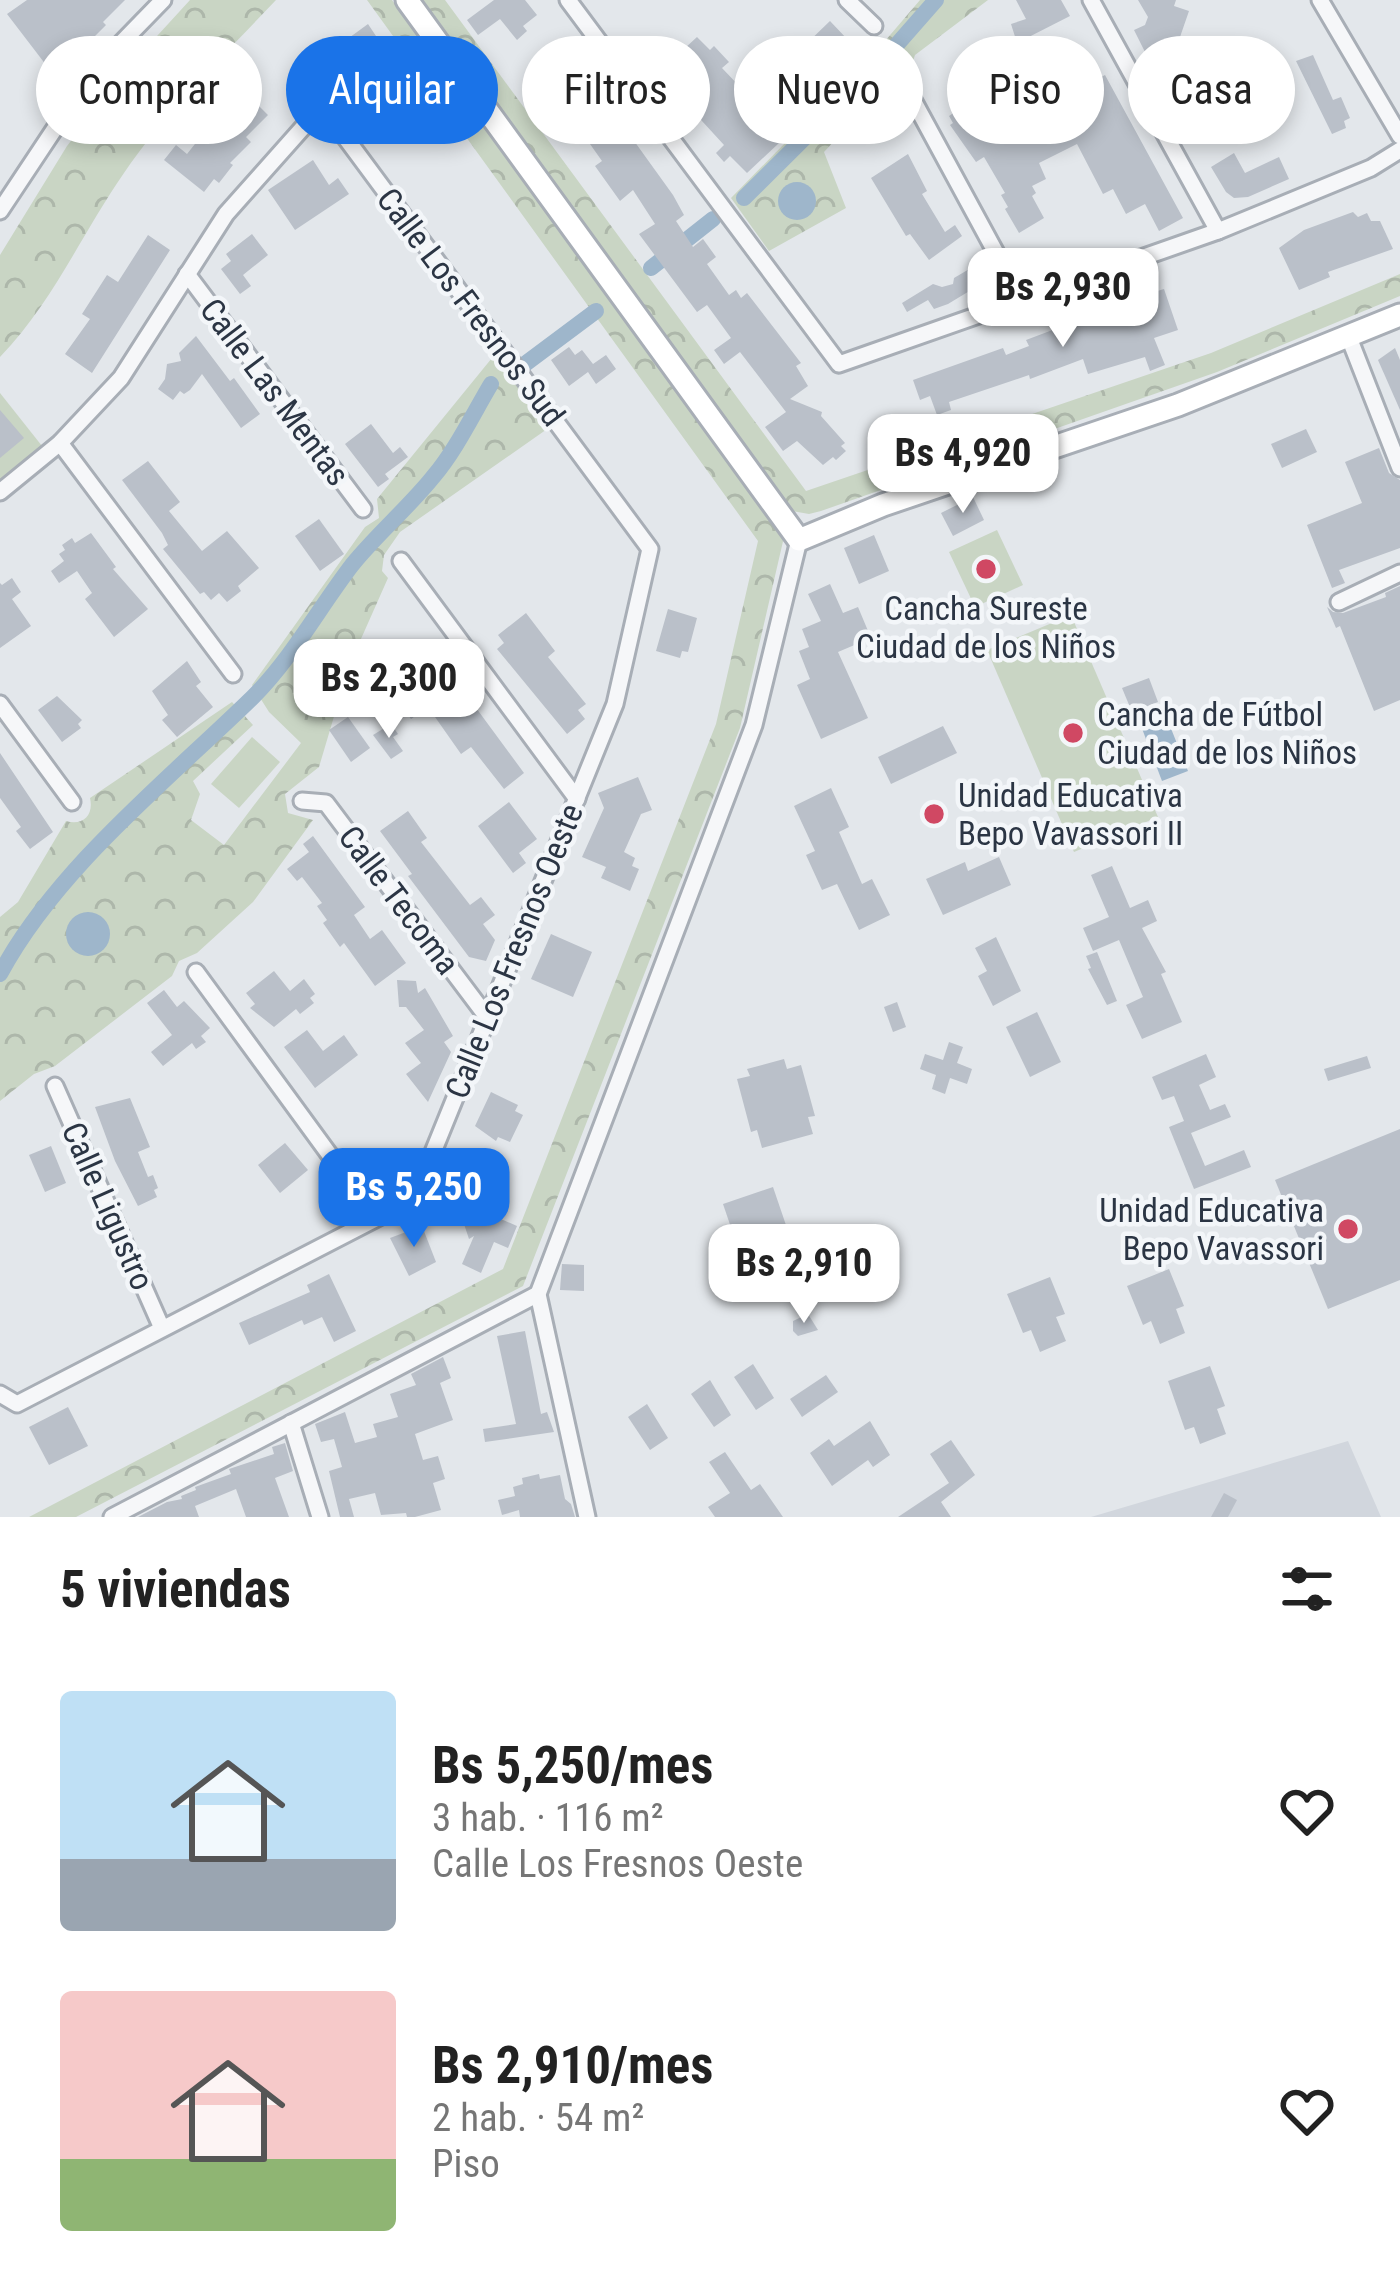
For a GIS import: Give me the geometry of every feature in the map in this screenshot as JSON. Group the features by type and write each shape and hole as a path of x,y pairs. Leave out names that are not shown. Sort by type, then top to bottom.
{"street":[{"path":"0,211 91,74 163,0"},
{"path":"407,0 799,540 754,725 538,1294 587,1517"},
{"path":"568,0 839,364 1218,231 1371,168 1400,150"},
{"path":"847,0 874,26"},
{"path":"1091,0 1218,231"},
{"path":"1320,0 1400,136"},
{"path":"923,118 1021,298"},
{"path":"0,492 60,443 121,378 250,184 287,144"},
{"name":"Calle Los Fresnos Sud","path":"350,144 650,549"},
{"name":"Calle Las Mentas","path":"187,274 363,509"},
{"path":"799,540 883,505 1178,405 1400,315"},
{"path":"1348,335 1400,468"},
{"path":"60,443 233,674"},
{"name":"Calle Los Fresnos Oeste","path":"0,1394 16,1404 414,1199 614,704 650,549"},
{"path":"401,561 577,799"},
{"path":"1340,602 1400,573"},
{"path":"0,704 72,802"},
{"name":"Calle Tecoma","path":"302,801 326,802 487,1017"},
{"path":"196,972 375,1217"},
{"name":"Calle Ligustro","path":"55,1086 161,1327"},
{"path":"112,1517 538,1294"},
{"path":"291,1423 320,1517"}],"shaded area":[{"path":"1348,1441 1381,1517 1091,1517"}],"green space":[{"path":"190,0 276,0 242,36 157,36"},
{"path":"367,0 392,0 418,36 393,36"},
{"path":"423,0 445,0 471,36 449,36"},
{"path":"920,0 988,0 923,49 923,36 889,36"},
{"path":"498,72 522,105 522,137 498,104"},
{"path":"145,144 51,291 0,357 0,255 67,146"},
{"path":"471,144 497,144 784,537 740,728 523,1286 76,1517 29,1517 503,1269 716,724 758,541"},
{"path":"527,144 551,144 806,491 1211,353 1400,274 1400,296 1217,372 821,511 792,511"},
{"path":"784,144 831,144 824,152 846,208 769,251 731,198"},
{"path":"496,353 550,427 400,532 384,555 382,571 388,578 349,666 319,767 285,794 288,813 313,820 253,902 197,953 179,961 172,976 55,1066 34,1074 0,1101 0,917 18,902 66,821 86,818 90,798 232,702 253,725 193,781 200,794 191,820 224,845 301,743 269,712 252,685 365,527 379,518 377,499"},
{"path":"0,393 42,446 0,481"},
{"name":"Cancha Sureste Ciudad de los Niños","path":"997,530 1023,585 975,607 949,552"},
{"name":"Cancha de Fútbol Ciudad de los Niños","path":"1071,615 1158,817 1074,852 987,650"},
{"path":"252,737 280,762 239,808 211,784"}],"water":[{"path":"797,182 810,188 816,201 810,214 797,220 784,214 778,201 784,188"},
{"path":"1166,716 1188,771 1162,781 1141,726"},
{"path":"88,912 104,918 110,934 104,950 88,956 72,950 66,934 72,918"}],"building":[{"path":"27,0 125,0 95,36 36,36 36,52 7,14"},
{"path":"494,0 525,0 537,15 523,26 527,31 517,40 500,19 478,35 467,20"},
{"path":"1016,0 1061,0 1070,16 1031,36 1015,36 1011,24 1026,19"},
{"path":"1138,0 1176,0 1174,6 1189,11 1180,36 1137,36 1134,30 1145,25 1148,17"},
{"path":"830,21 844,36 814,36"},
{"path":"368,24 376,36 352,36"},
{"path":"714,46 729,62 722,68 734,81 734,144 778,144 747,173 730,156 724,162 716,153 724,145 710,130 710,50"},
{"path":"1313,55 1333,100 1341,97 1350,118 1344,121 1346,128 1332,134 1296,61"},
{"path":"1104,76 1128,117 1128,144 1143,144 1183,218 1159,231 1145,204 1126,214 1113,189 1103,194 1077,144 1104,144"},
{"path":"195,144 249,144 219,183 214,179 204,192 164,160 176,145 187,154"},
{"path":"590,144 636,144 673,195 684,215 676,221 693,247 703,239 716,257 707,264 729,295 736,290 741,298 747,293 801,363 796,366 808,386 790,399 822,412 845,443 841,446 846,451 836,460 833,457 823,465 797,441 783,451 765,427 786,412 740,352 724,364 714,350 731,338 707,305 697,312 639,234 655,224 633,190 620,201 595,166 602,161"},
{"path":"963,144 1077,144 1039,163 1046,179 1032,186 1036,193 1032,196 1044,218 1019,233 1005,209 1001,195 1005,193 984,157 976,162"},
{"path":"1234,153 1245,173 1279,157 1289,179 1248,197 1234,198 1211,167"},
{"path":"908,154 927,191 922,194 945,232 955,225 962,236 929,260 910,234 906,236 871,178"},
{"path":"313,160 329,185 338,178 349,194 295,230 268,190"},
{"path":"1353,212 1380,221 1393,249 1328,272 1330,277 1299,290 1279,248 1304,230"},
{"path":"252,234 268,255 243,275 251,286 240,294 221,269 231,261 226,254"},
{"path":"148,235 170,250 92,373 65,354 90,319 82,314 107,275 118,282"},
{"path":"971,268 981,284 948,304 934,309 928,300 907,312 902,303 933,284 953,284 954,278"},
{"path":"1164,289 1178,330 1154,338 1165,365 1150,371 1145,357 1088,374 1083,359 949,402 951,410 937,415 930,396 920,400 913,380 1003,348 1006,355 1029,346 1026,340 1071,323 1069,318"},
{"path":"196,336 260,414 241,428 202,374 190,390 180,391 173,400 158,389 167,364 181,361 179,353"},
{"path":"569,347 575,355 582,350 593,364 606,355 616,369 596,384 588,372 569,386 551,360"},
{"path":"1395,348 1400,360 1400,410 1378,360"},
{"path":"0,410 24,438 0,458"},
{"path":"371,424 393,453 400,447 408,457 385,474 389,479 378,487 345,444"},
{"path":"1306,429 1317,452 1282,468 1271,444"},
{"path":"1379,448 1389,473 1400,480 1400,548 1339,570 1345,583 1332,588 1307,525 1362,503 1345,462"},
{"path":"148,461 180,502 169,511 202,551 227,531 259,568 227,602 219,593 211,600 204,592 200,594 163,549 168,545 162,533 122,480"},
{"path":"973,497 984,520 953,536 941,513"},
{"path":"319,519 344,554 320,571 295,536"},
{"path":"91,533 116,567 113,569 148,609 114,637 85,599 92,593 77,571 59,583 51,571 64,561 59,554 65,550 62,545"},
{"path":"874,535 889,571 859,584 844,548"},
{"path":"12,578 21,592 12,599 31,626 0,648 0,583"},
{"path":"830,584 843,613 858,607 871,638 838,652 868,718 821,739 797,685 810,679 799,651 809,647 802,629 821,621 808,594"},
{"path":"1400,586 1400,700 1374,711 1340,626 1336,628 1327,607 1343,613 1386,597 1385,593"},
{"path":"668,609 697,618 688,652 682,651 680,658 656,651"},
{"path":"526,613 555,651 548,657 586,704 578,710 585,719 567,734 497,649 504,643 498,635"},
{"path":"432,648 524,773 504,789 471,747 461,754 428,707 411,719 395,697 414,684 404,669"},
{"path":"187,661 201,682 196,686 213,707 177,737 162,720 168,715 152,691"},
{"path":"1149,678 1158,702 1132,712 1122,688"},
{"path":"57,696 82,720 81,728 62,742 38,710"},
{"path":"348,717 370,748 351,762 329,730"},
{"path":"391,724 403,751 391,759 373,735"},
{"path":"943,726 957,753 891,784 878,757"},
{"path":"0,753 53,832 30,849 0,798"},
{"path":"638,777 652,810 641,814 624,852 635,858 632,866 639,869 630,891 601,878 606,867 582,857 604,808 598,793"},
{"path":"831,788 849,827 839,832 862,884 872,879 890,915 859,930 837,884 822,890 806,855 815,851 794,806"},
{"path":"509,802 537,839 519,853 526,863 513,873 478,826"},
{"path":"408,811 427,838 421,842 470,905 481,897 495,915 483,924 495,940 486,961 469,957 380,831"},
{"path":"313,836 365,907 354,915 370,939 382,930 406,963 375,986 323,923 327,920 317,906 322,903 302,877 297,881 287,869 309,852 303,844"},
{"path":"999,857 1011,885 943,915 926,879 965,862 968,871"},
{"path":"1112,866 1130,908 1148,900 1157,921 1142,928 1166,972 1161,974 1182,1022 1142,1039 1126,1005 1143,997 1119,940 1093,951 1083,928 1109,917 1091,875"},
{"path":"551,934 592,952 573,997 531,979"},
{"path":"996,937 1021,991 993,1006 978,976 987,971 975,948"},
{"path":"1097,952 1117,1001 1107,1005 1088,969 1086,956"},
{"path":"274,971 290,991 304,979 315,994 310,998 314,1003 300,1014 296,1009 274,1027 250,1008 255,1004 246,993"},
{"path":"397,980 416,981 418,993 425,988 453,1036 444,1042 451,1052 428,1102 406,1074 421,1063 405,1043 424,1030 406,1007 399,1007"},
{"path":"164,990 177,1007 184,1001 210,1028 201,1036 206,1042 196,1049 192,1043 163,1066 151,1052 172,1035 147,1003"},
{"path":"897,1002 906,1027 893,1032 884,1007"},
{"path":"1037,1012 1061,1062 1030,1077 1006,1027"},
{"path":"307,1030 323,1051 344,1035 358,1055 315,1088 284,1047"},
{"path":"949,1042 963,1047 957,1063 972,1069 967,1084 950,1078 945,1094 932,1089 936,1075 920,1069 925,1054 943,1060"},
{"path":"1206,1054 1216,1077 1199,1085 1210,1110 1225,1104 1231,1117 1191,1133 1205,1166 1244,1150 1251,1167 1194,1189 1169,1127 1184,1121 1174,1096 1162,1100 1152,1077"},
{"path":"1367,1056 1371,1068 1328,1081 1324,1069"},
{"path":"784,1059 787,1069 801,1065 815,1116 808,1117 813,1134 762,1148 757,1130 751,1132 737,1079 750,1076 747,1069"},
{"path":"491,1092 518,1105 515,1111 523,1115 510,1142 498,1137 496,1141 475,1126"},
{"path":"130,1098 150,1147 138,1152 158,1188 154,1190 157,1197 138,1206 95,1107"},
{"path":"1400,1129 1400,1280 1328,1309 1275,1180"},
{"path":"285,1143 308,1170 280,1193 258,1165"},
{"path":"51,1146 66,1183 45,1192 29,1155"},
{"path":"773,1187 789,1234 739,1251 723,1204"},
{"path":"448,1196 517,1226 508,1248 494,1242 481,1273 462,1264 474,1236 469,1239 464,1224 440,1215"},
{"path":"422,1226 436,1262 409,1276 390,1238"},
{"path":"562,1264 584,1265 584,1291 560,1290"},
{"path":"1169,1269 1184,1306 1176,1309 1185,1333 1160,1344 1151,1321 1143,1325 1127,1286"},
{"path":"329,1274 356,1331 334,1342 322,1317 304,1325 302,1320 249,1345 239,1323 310,1292 307,1285"},
{"path":"1050,1277 1065,1314 1056,1317 1066,1341 1040,1352 1031,1330 1023,1333 1007,1294"},
{"path":"808,1314 818,1330 798,1336 793,1321"},
{"path":"525,1331 541,1414 547,1412 554,1432 485,1442 483,1429 516,1424 497,1336"},
{"path":"443,1357 451,1378 440,1383 453,1420 415,1434 423,1460 438,1456 445,1479 433,1483 441,1510 415,1517 381,1515 375,1493 349,1499 354,1517 340,1517 329,1471 342,1467 334,1439 321,1442 315,1424 345,1412 355,1443 377,1437 373,1424 398,1417 390,1394 416,1385 411,1374"},
{"path":"753,1364 774,1398 756,1410 734,1377"},
{"path":"1210,1366 1225,1406 1217,1409 1226,1434 1200,1444 1194,1427 1185,1430 1168,1381"},
{"path":"826,1375 838,1392 802,1417 790,1399"},
{"path":"710,1380 731,1415 714,1427 691,1394"},
{"path":"647,1404 668,1438 650,1450 628,1417"},
{"path":"68,1407 88,1446 49,1465 29,1427"},
{"path":"870,1421 890,1455 873,1467 868,1460 832,1486 810,1453 829,1439 834,1446"},
{"path":"951,1440 975,1475 941,1502 951,1517 898,1517 949,1483 930,1454"},
{"path":"285,1443 293,1471 275,1478 289,1517 246,1517 236,1489 195,1506 199,1517 138,1517 231,1474 229,1469 274,1454 272,1447"},
{"path":"725,1452 751,1490 760,1484 783,1517 715,1517 708,1507 730,1493 709,1462"},
{"path":"539,1474 540,1479 560,1475 575,1517 520,1517 519,1510 502,1515 498,1500 515,1496 513,1487 523,1484 522,1478"},
{"path":"1224,1493 1237,1500 1228,1517 1211,1517"}],"waterway":[{"path":"744,198 886,57 936,0"},
{"path":"651,268 713,219"},
{"path":"525,364 596,311"},
{"path":"0,974 24,935 83,862 267,682 352,565 441,466 491,384"}],"place":[{"name":"Cancha Sureste Ciudad de los Niños","path":"986,569"},
{"name":"Cancha de Fútbol Ciudad de los Niños","path":"1073,733"},
{"name":"Unidad Educativa Bepo Vavassori II","path":"934,814"},
{"name":"Unidad Educativa Bepo Vavassori","path":"1348,1229"}]}
